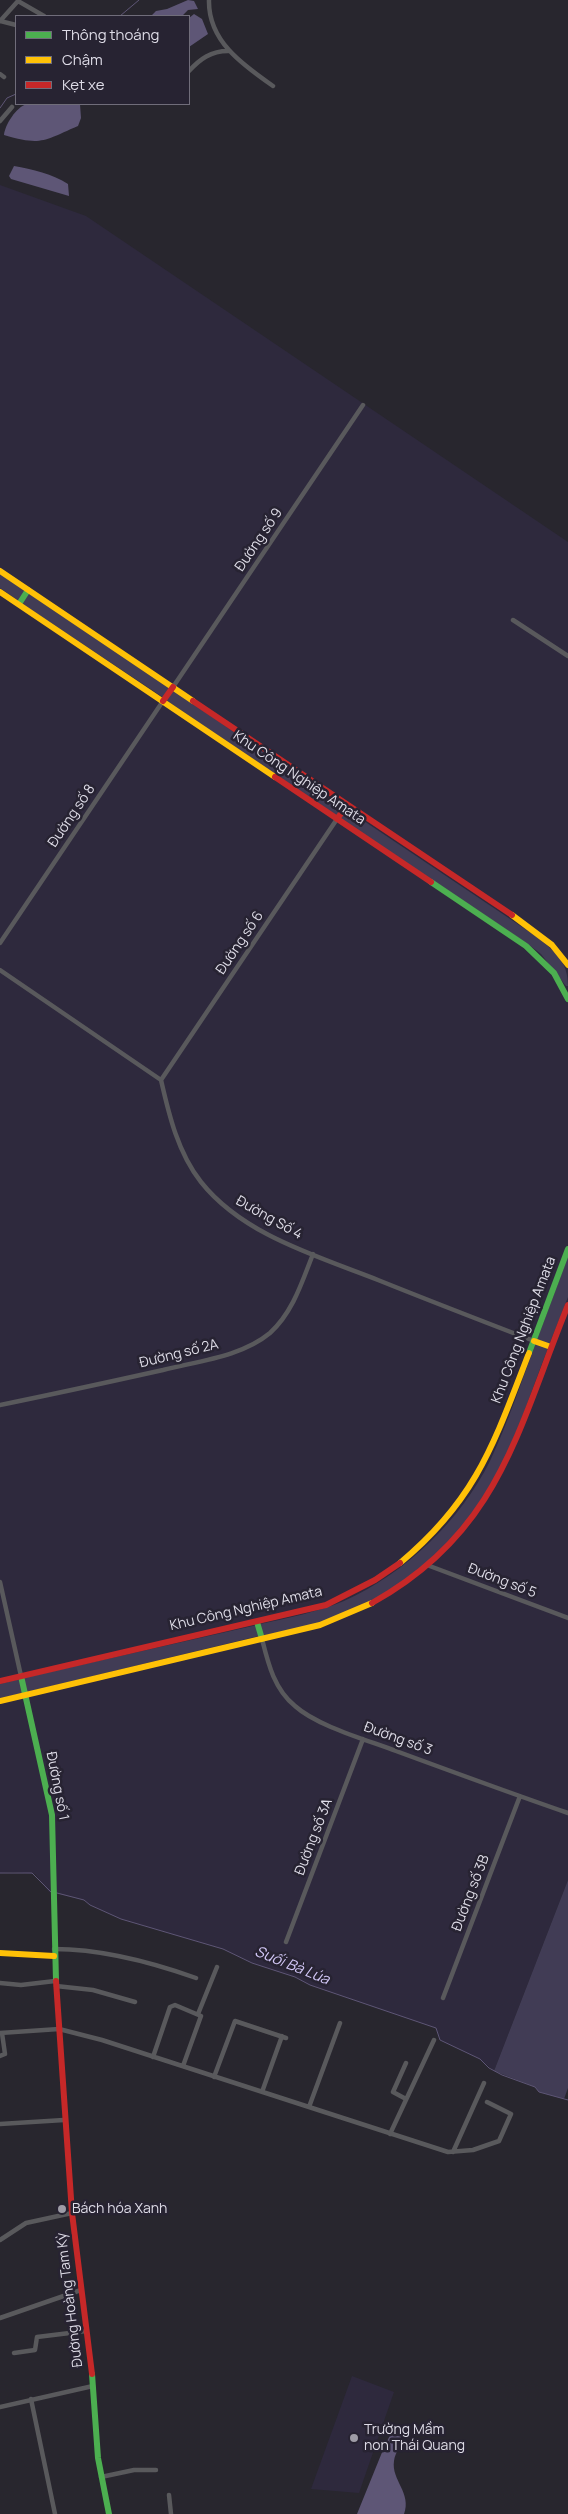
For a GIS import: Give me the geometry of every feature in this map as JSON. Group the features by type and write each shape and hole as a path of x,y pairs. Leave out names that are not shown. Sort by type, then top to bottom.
{"street":[{"path":"208,0 208,12 228,51 273,86"},
{"path":"15,25 0,21 18,1 42,15"},
{"path":"190,70 200,59 219,51 228,51"},
{"path":"0,121 12,107"},
{"name":"Đường số 9","path":"173,687 363,405"},
{"name":"Khu Công Nghiệp Amata","path":"0,571 539,934 568,965"},
{"path":"19,604 28,590"},
{"name":"Khu Công Nghiệp Amata","path":"0,592 526,946 554,973 568,999"},
{"path":"513,620 568,656"},
{"path":"163,701 173,687"},
{"name":"Đường số 8","path":"0,943 163,701"},
{"path":"337,819 347,805"},
{"name":"Đường số 6","path":"161,1080 337,819"},
{"path":"0,970 161,1080"},
{"name":"Đường Số 4","path":"161,1080 177,1137 201,1182 226,1208 242,1219 313,1254 534,1341"},
{"name":"Khu Công Nghiệp Amata","path":"0,1681 326,1605 374,1583 417,1550 436,1531 460,1503 487,1460 568,1249"},
{"name":"Đường số 2A","path":"0,1405 120,1380 220,1356 245,1348 271,1332 296,1300 313,1254"},
{"path":"0,1701 320,1625 364,1608 390,1593 427,1564 465,1527 478,1511 498,1479 568,1305"},
{"path":"534,1341 551,1347"},
{"name":"Đường số 5","path":"427,1564 568,1618"},
{"path":"0,1582 21,1676"},
{"path":"257,1622 262,1639"},
{"name":"Đường số 3","path":"262,1639 271,1672 292,1704 312,1718 363,1739 568,1813"},
{"name":"Đường số 1","path":"21,1676 52,1815 54,1902"},
{"name":"Đường số 3A","path":"286,1942 363,1739"},
{"name":"Đường số 3B","path":"443,1998 520,1796"},
{"name":"Đường Hoàng Tam Kỳ","path":"54,1902 55,1984 72,2213 93,2386 101,2476 109,2514"},
{"path":"54,1949 93,1951 159,1965 196,1978"},
{"path":"0,1953 54,1956"},
{"path":"198,2014 217,1967"},
{"path":"0,1983 55,1984 86,1989 135,2002"},
{"path":"153,2057 172,2005 201,2016 183,2066"},
{"path":"214,2077 236,2021 284,2037 262,2092"},
{"path":"309,2107 340,2023"},
{"path":"0,2056 4,2054 1,2033 59,2029 183,2066 390,2134 453,2152 473,2150 499,2141 510,2114 487,2102"},
{"path":"390,2134 434,2040"},
{"path":"406,2063 393,2092 406,2099"},
{"path":"453,2152 484,2083"},
{"path":"0,2124 64,2120"},
{"path":"0,2240 32,2221 72,2213"},
{"path":"0,2318 81,2290"},
{"path":"14,2353 35,2350 36,2338 39,2337 86,2331"},
{"path":"0,2407 31,2398 93,2386"},
{"path":"31,2398 55,2514"},
{"path":"101,2476 134,2470 156,2470"},
{"path":"169,2495 170,2514"}],"shaded area":[{"path":"188,0 194,1 198,9 188,10 183,15 152,15 156,11 167,9"},
{"path":"194,14 202,19 208,34 190,46 190,17"},
{"path":"80,105 81,118 78,126 42,140 27,140 4,135 6,126 23,106"},
{"path":"14,166 42,172 62,180 68,184 69,196 11,179 9,176"},
{"path":"0,185 86,216 568,542 568,1880 494,2071 480,2059 440,2040 436,2028 310,1985 295,1977 252,1963 223,1949 121,1919 90,1905 84,1900 49,1892 35,1874 0,1873"},
{"path":"0,574 25,591 19,601 0,588"},
{"path":"28,593 170,689 164,698 21,603"},
{"path":"173,690 343,807 337,816 166,700"},
{"path":"346,809 537,937 563,963 568,986 566,986 541,954 528,944 340,818"},
{"path":"568,1257 568,1297 549,1345 537,1340"},
{"path":"536,1343 548,1348 503,1462 480,1502 443,1547 421,1567 372,1601 318,1623 263,1636 260,1624 344,1601 389,1576 429,1543 447,1524 478,1483 497,1447"},
{"path":"257,1625 259,1636 27,1692 23,1678"},
{"path":"20,1679 24,1693 0,1698 0,1684"},
{"path":"568,1880 568,2088 564,2099 539,2092 535,2087 494,2071"},
{"name":"Trường Mầm non Thái Quang","path":"352,2376 394,2392 359,2493 311,2489"},
{"path":"395,2426 405,2432 406,2436 397,2451 394,2461 395,2474 404,2493 406,2506 404,2514 357,2514 385,2445"}],"waterway":[{"path":"121,15 139,0"},
{"path":"0,108 7,98 15,94"},
{"name":"Suối Bà Lúa","path":"0,1873 32,1873 51,1892"},
{"name":"Suối Bà Lúa","path":"57,1893 84,1900 90,1905 121,1919 223,1949 252,1963 295,1977 310,1985 436,2028 440,2040 480,2059 489,2068 502,2075 535,2087 539,2092 568,2100"}],"traffic: fast":[{"path":"19,604 28,590"},
{"path":"431,882 526,946 554,973 568,999"},
{"path":"529,1353 568,1249"},
{"path":"257,1622 262,1639"},
{"path":"21,1676 52,1815 56,1981"},
{"path":"92,2374 98,2458 109,2514"}],"traffic: slow":[{"path":"0,571 193,701"},
{"path":"0,592 275,777"},
{"path":"512,915 552,945 568,965"},
{"path":"534,1341 551,1347"},
{"path":"400,1563 448,1516 480,1468 505,1415 529,1353"},
{"path":"0,1701 320,1625 372,1603"},
{"path":"0,1953 54,1956"}],"traffic: jam":[{"path":"163,701 173,687"},
{"path":"193,701 512,915"},
{"path":"275,777 431,882"},
{"path":"337,819 347,805"},
{"path":"372,1603 415,1575 449,1544 477,1510 499,1474 517,1436 568,1305"},
{"path":"0,1681 326,1605 375,1580 400,1563"},
{"path":"56,1981 72,2213 92,2374"}],"place":[{"name":"Bách hóa Xanh","path":"62,2209"},
{"name":"Trường Mầm non Thái Quang","path":"354,2438"}]}
